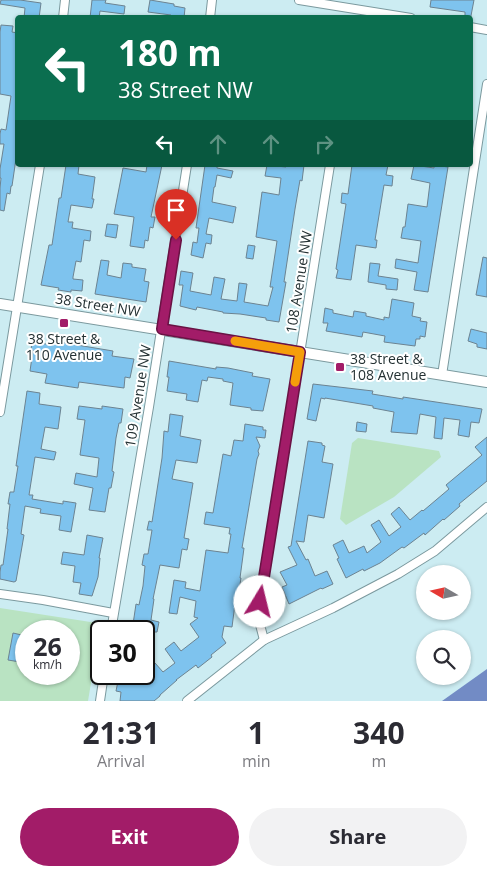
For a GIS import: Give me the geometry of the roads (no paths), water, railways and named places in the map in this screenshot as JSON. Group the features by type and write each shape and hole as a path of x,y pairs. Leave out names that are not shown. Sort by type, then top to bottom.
{"street":[{"path":"64,15 66,0"},
{"path":"210,15 212,0"},
{"path":"299,0 394,15"},
{"path":"353,15 354,8"},
{"path":"473,28 487,30"},
{"path":"442,375 487,84"},
{"path":"0,412 40,167"},
{"name":"109 Avenue NW","path":"112,620 162,329 187,167"},
{"name":"108 Avenue NW","path":"264,640 258,617 330,167"},
{"name":"38 Street NW","path":"0,304 487,382"},
{"path":"187,701 264,640 333,608 398,574 435,551 487,508"},
{"path":"0,594 113,613"},
{"path":"100,701 102,685"}],"water":[{"path":"487,669 487,701 442,701 464,685 471,685 471,680"}],"place":[{"name":"38 Street & 110 Avenue","path":"64,323"},
{"name":"38 Street & 108 Avenue","path":"340,367"}]}
